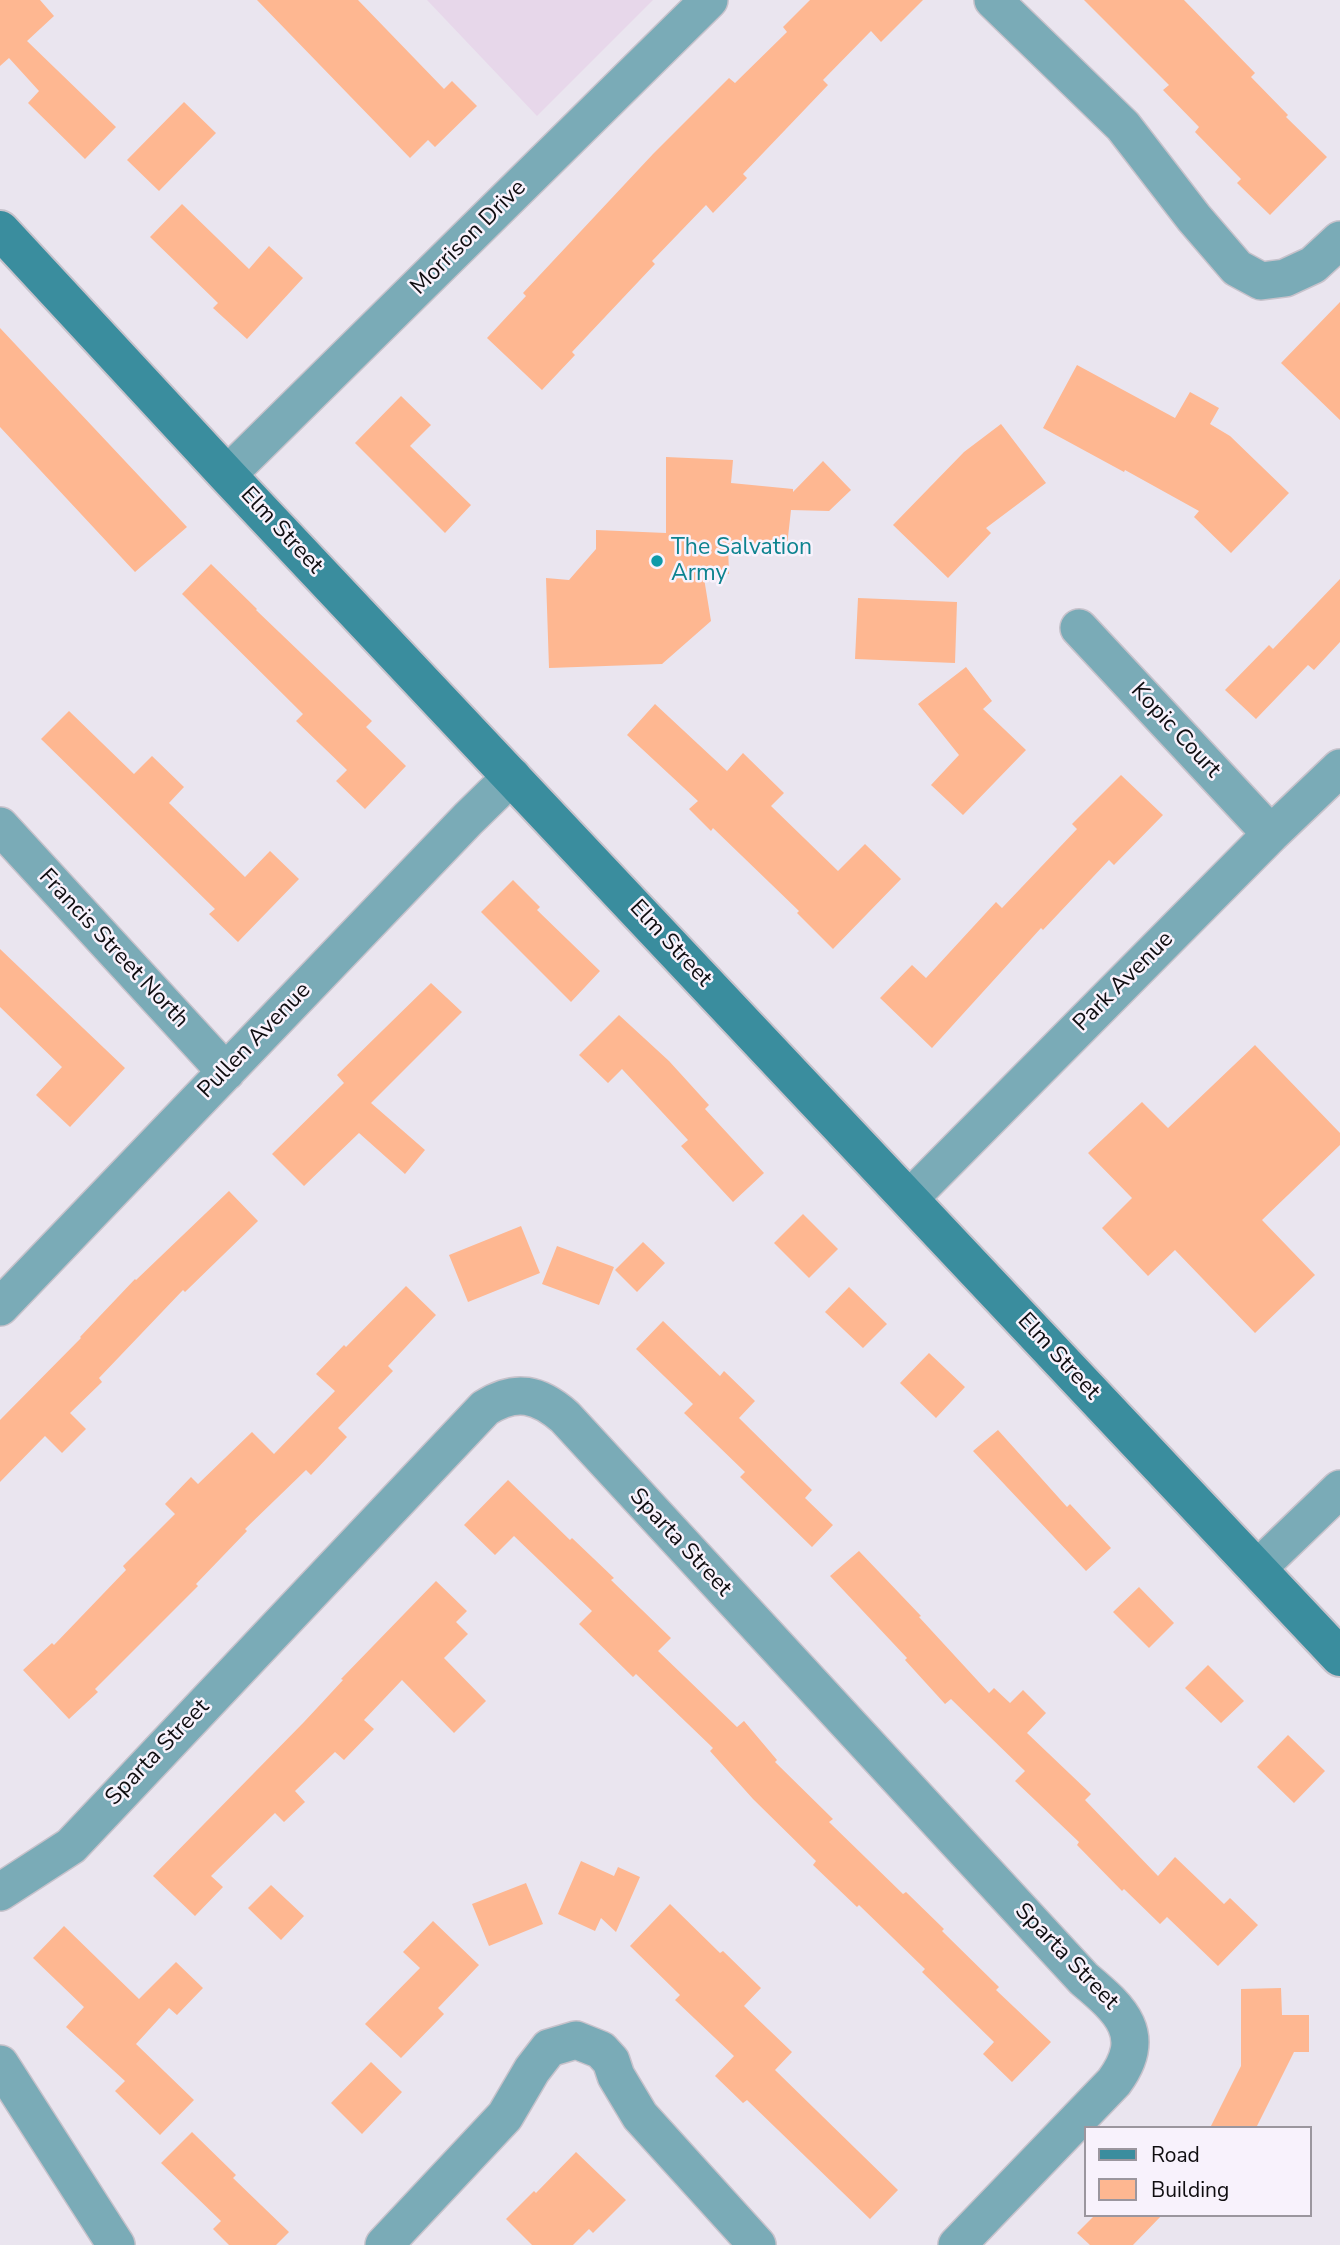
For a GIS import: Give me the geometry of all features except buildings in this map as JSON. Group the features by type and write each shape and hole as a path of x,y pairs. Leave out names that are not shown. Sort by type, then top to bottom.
{"main road":[{"name":"Elm Street","path":"0,230 227,475 1340,1657"}],"street":[{"name":"Morrison Drive","path":"227,475 709,0"},
{"path":"993,0 1123,126 1194,218 1237,268 1261,281 1285,278 1312,265 1340,240"},
{"name":"Kopic Court","path":"1079,628 1271,834"},
{"name":"Park Avenue","path":"910,1198 1271,834 1340,768"},
{"name":"Pullen Avenue","path":"0,1307 512,776"},
{"name":"Francis Street North","path":"0,825 226,1072"},
{"name":"Sparta Street","path":"0,1892 71,1846 485,1408 508,1396 530,1396 549,1404 565,1417 1074,1969 1111,2002 1122,2016 1131,2049 1125,2068 957,2245"},
{"path":"1257,1569 1340,1489"},
{"path":"384,2245 505,2116 531,2070 549,2048 576,2040 601,2050 611,2061 616,2076 640,2116 757,2245"},
{"path":"0,2064 116,2245"}],"shaded area":[{"path":"427,0 653,0 537,116"}],"place":[{"name":"The Salvation Army","path":"657,561"}]}
